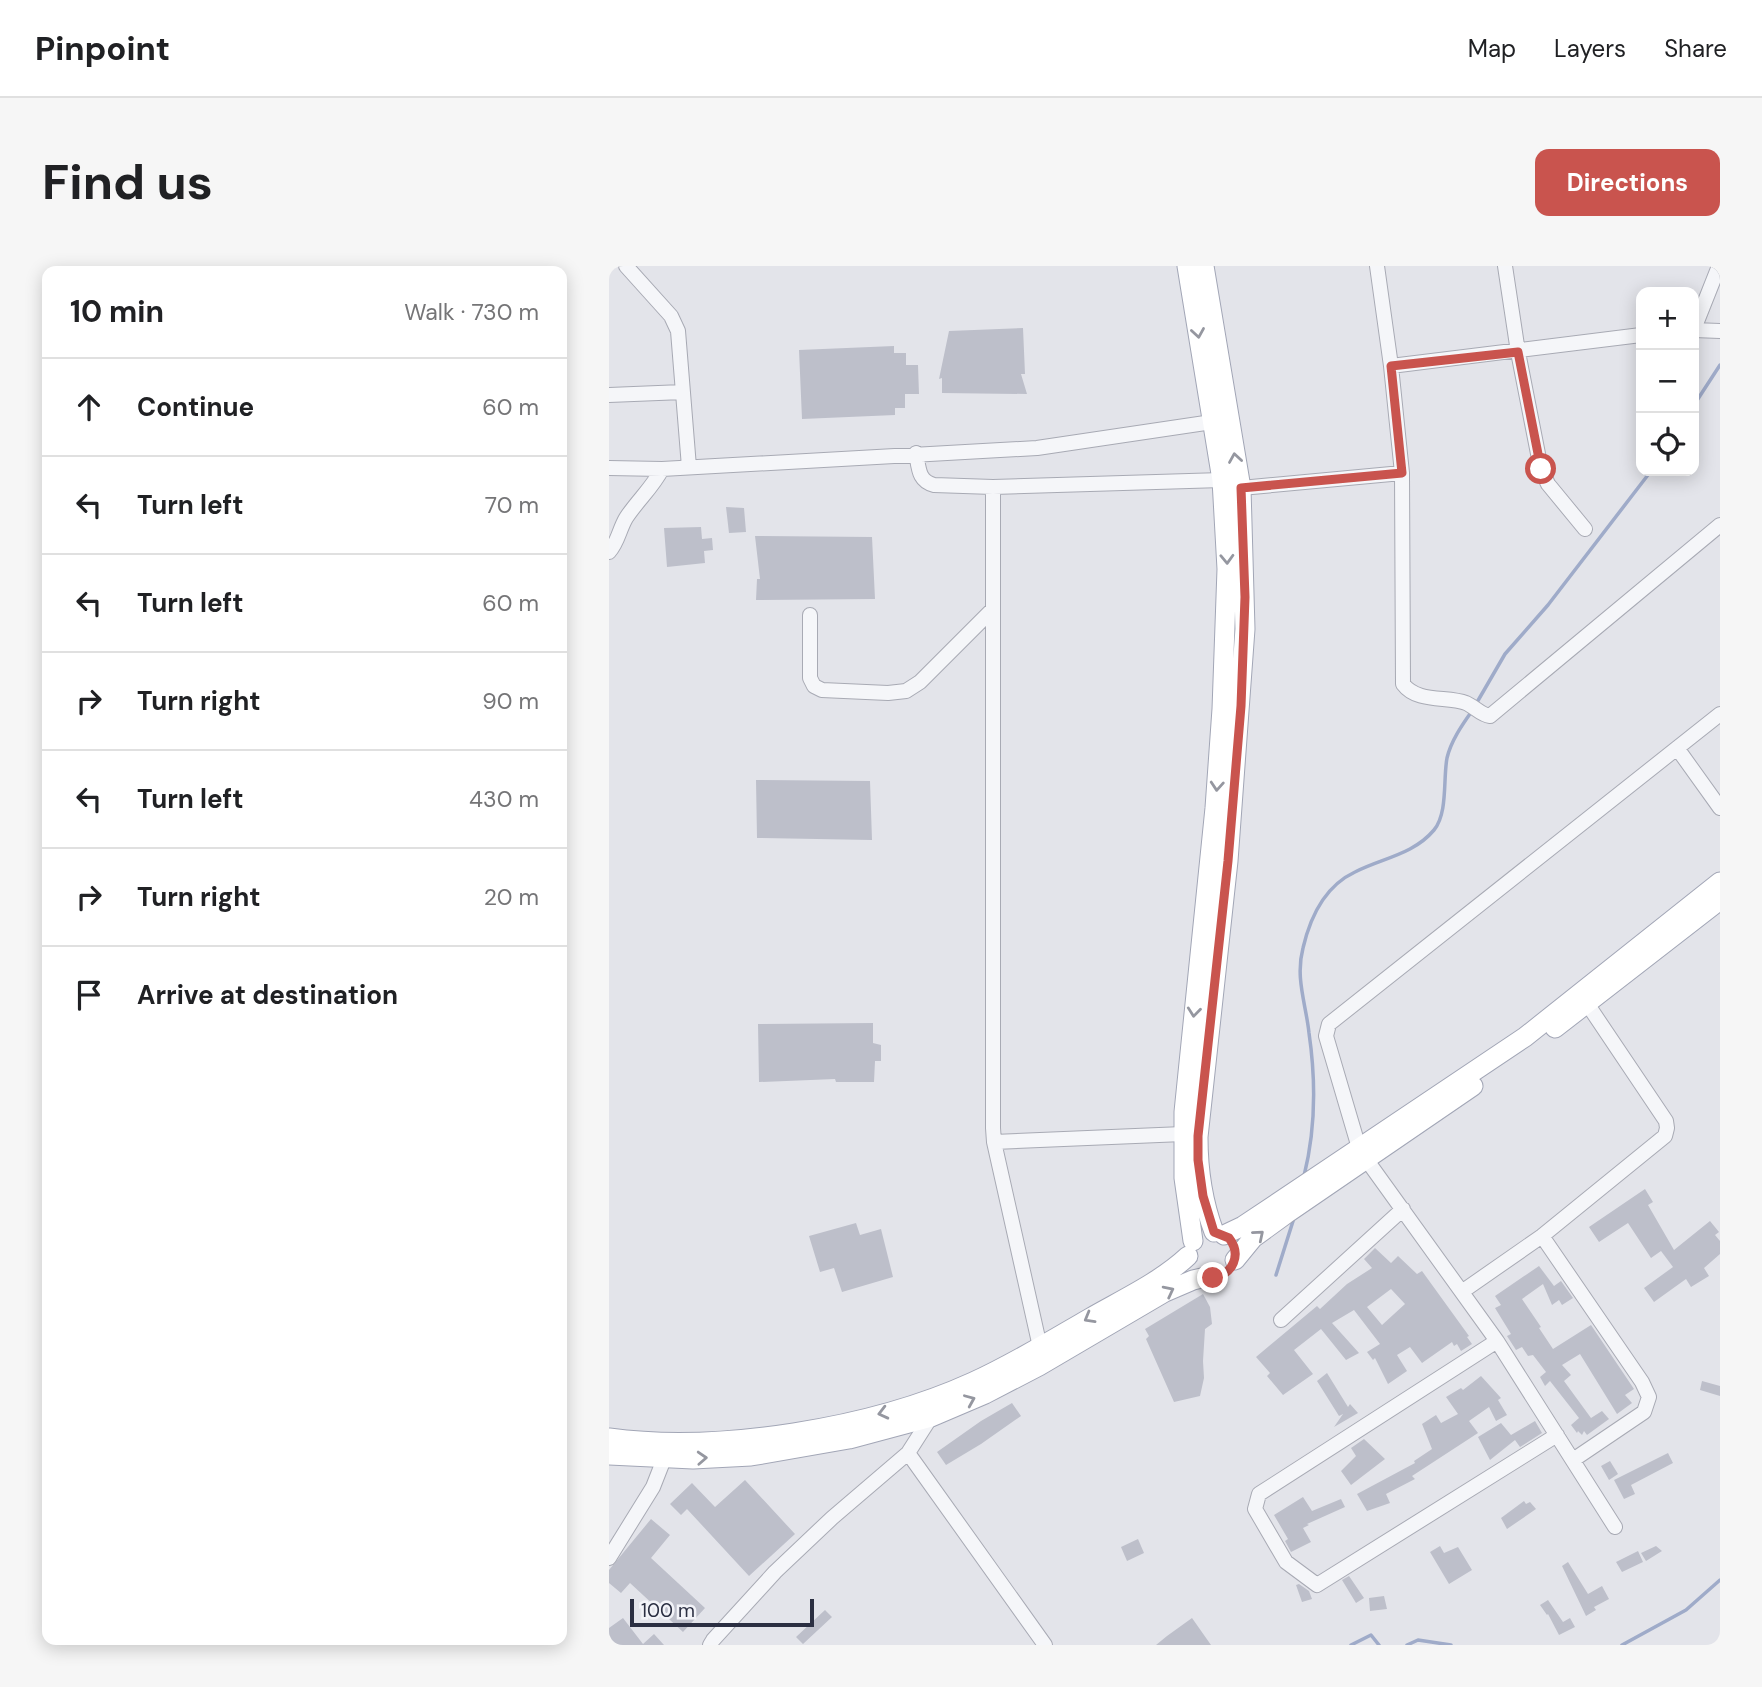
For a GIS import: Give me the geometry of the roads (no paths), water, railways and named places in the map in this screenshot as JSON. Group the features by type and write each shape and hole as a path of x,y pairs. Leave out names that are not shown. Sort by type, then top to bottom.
{"main road":[{"path":"1187,266 1222,480 1227,569 1215,808 1183,1134 1184,1178 1193,1268 1206,1277"},
{"path":"1204,266 1241,488 1245,597 1241,706 1228,861 1198,1136 1198,1160 1203,1196 1219,1233 1232,1243 1235,1260"},
{"path":"609,1438 669,1442 761,1436 851,1421 944,1394 975,1382 1160,1277 1191,1248 1199,1235 1243,1226 1362,1153 1525,1037 1720,882"},
{"path":"1362,1153 1439,1111 1588,1005 1720,900"},
{"path":"609,1455 664,1459 751,1456 861,1436 931,1417 985,1394 1039,1366 1165,1292 1193,1280 1227,1273 1254,1238 1286,1214 1303,1191"}],"street":[{"path":"626,266 671,316 678,331 689,467"},
{"path":"1377,266 1402,473 1403,684 1412,693 1467,703 1486,717 1490,716 1720,526"},
{"path":"1505,266 1518,352 1541,469 1548,484 1585,529"},
{"path":"1699,317 1719,266"},
{"path":"1699,330 1720,331"},
{"path":"1391,366 1636,336"},
{"path":"609,395 683,392"},
{"path":"609,468 662,469 1060,446 1212,422"},
{"path":"916,453 921,478 934,485 993,487 1222,480"},
{"path":"609,552 616,544 626,519 662,469"},
{"path":"1241,488 1402,473"},
{"path":"993,487 995,1142 1040,1347"},
{"path":"810,615 810,678 814,686 822,690 888,693 906,691 920,682 993,609"},
{"path":"1615,1527 1497,1341 1362,1153 1326,1036 1329,1024 1720,714"},
{"path":"1677,748 1720,808"},
{"path":"1463,1291 1542,1236 1665,1136 1668,1128 1666,1121 1588,1005"},
{"path":"995,1142 1183,1134"},
{"path":"1281,1320 1403,1209"},
{"path":"1542,1236 1642,1382 1649,1397 1644,1412 1573,1460"},
{"path":"1497,1341 1259,1494 1255,1509 1282,1557 1317,1585 1557,1435"},
{"path":"710,1645 785,1563 832,1518 908,1453 931,1417"},
{"path":"908,1453 1045,1645"},
{"path":"609,1559 653,1487 664,1459"}],"waterway":[{"path":"1699,397 1720,365"},
{"path":"1476,704 1505,654 1548,605 1647,476"},
{"path":"1304,1176 1311,1140 1314,1087 1300,970 1310,925 1327,894 1344,878 1407,851 1434,830 1443,805 1447,758 1457,733 1472,711"},
{"path":"1276,1275 1294,1218"},
{"path":"1622,1645 1686,1610 1720,1580"},
{"path":"1351,1645 1371,1635 1379,1645"},
{"path":"1407,1645 1418,1640 1451,1645"}]}
